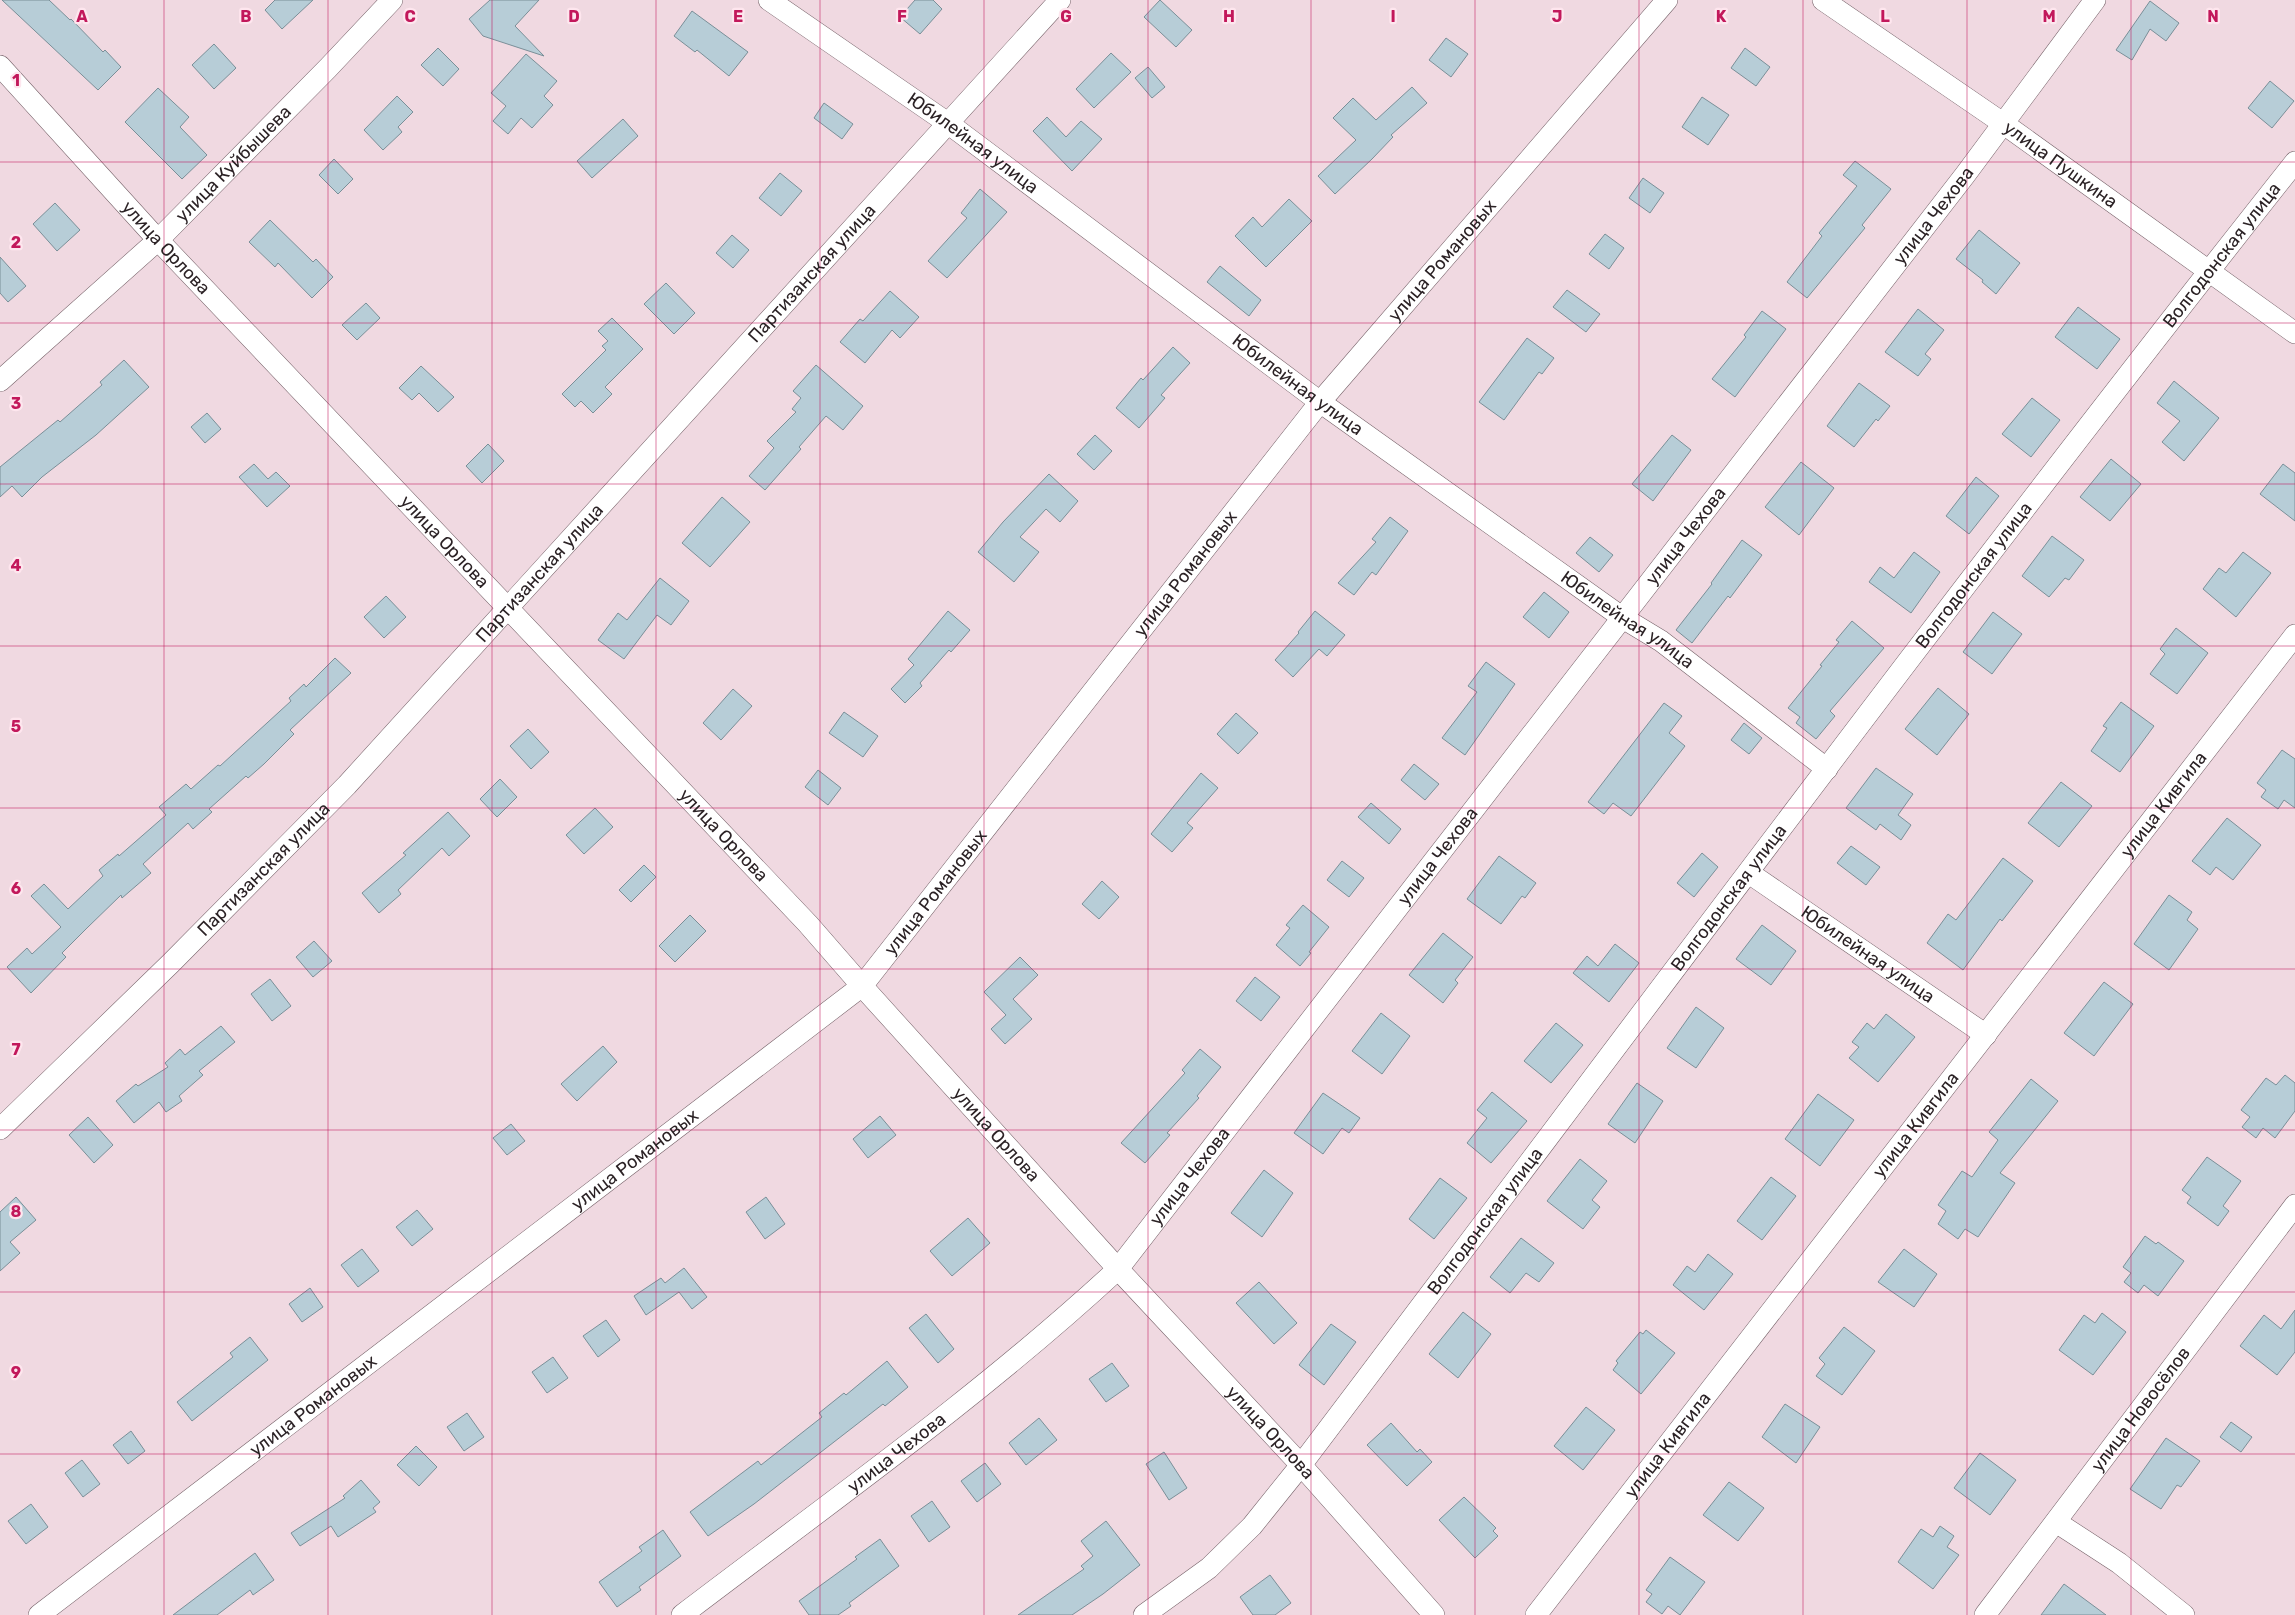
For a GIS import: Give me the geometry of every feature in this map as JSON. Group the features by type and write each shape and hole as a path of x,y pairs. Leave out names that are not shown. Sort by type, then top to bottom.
{"street":[{"name":"улица Куйбышева","path":"0,381 158,240 328,68 392,0"},
{"name":"Юбилейная улица","path":"768,0 949,124 1320,402 1623,618 1661,642 1827,769"},
{"name":"Партизанская улица","path":"0,1129 171,962 347,784 1060,0"},
{"name":"улица Романовых","path":"39,1615 862,986 1320,402 1667,0"},
{"name":"улица Пушкина","path":"1823,0 2004,124 2295,332"},
{"name":"улица Чехова","path":"682,1615 968,1396 1067,1317 1118,1270 2004,124 2095,0"},
{"name":"улица Орлова","path":"0,66 158,240 808,924 1118,1270 1301,1465 1434,1615"},
{"name":"Волгодонская улица","path":"1144,1615 1210,1568 1252,1526 1301,1465 1827,769 2208,271 2295,162"},
{"name":"улица Кивгила","path":"1536,1615 2295,635"},
{"name":"Юбилейная улица","path":"1749,874 1986,1034"},
{"name":"улица Новосёлов","path":"1985,1615 2295,1205"},
{"path":"2056,1522 2119,1563 2184,1615"}],"building":[{"path":"2,0 49,0 71,19 103,52 105,50 121,67 98,90"},
{"path":"275,0 313,0 282,29 265,10"},
{"path":"490,0 539,0 515,26 544,56 483,36 469,19"},
{"path":"915,0 933,0 942,9 920,34 900,17"},
{"path":"1160,0 1192,30 1176,47 1144,17"},
{"path":"2150,1 2179,23 2166,41 2150,29 2132,60 2116,50"},
{"path":"692,11 748,52 729,76 697,50 695,52 674,36"},
{"path":"1446,38 1468,54 1451,77 1429,60"},
{"path":"214,44 236,68 214,89 192,65"},
{"path":"438,48 459,69 443,86 421,65"},
{"path":"1745,48 1770,67 1756,86 1731,68"},
{"path":"1111,53 1131,72 1094,108 1076,89"},
{"path":"526,54 557,81 544,96 553,105 532,128 521,118 508,134 493,121 506,106 491,93"},
{"path":"1148,67 1165,87 1152,98 1135,78"},
{"path":"2270,81 2294,101 2272,128 2248,108"},
{"path":"1412,87 1427,103 1391,135 1393,137 1335,194 1318,176 1356,140 1333,118 1353,98 1376,120"},
{"path":"158,88 189,117 180,127 207,155 182,179 125,122"},
{"path":"397,96 413,112 398,127 402,132 383,150 364,130"},
{"path":"1702,97 1729,115 1708,145 1682,127"},
{"path":"824,103 853,124 842,139 814,118"},
{"path":"1047,117 1066,137 1081,121 1102,139 1072,171 1033,131"},
{"path":"623,119 638,136 592,178 577,161"},
{"path":"334,159 353,179 338,194 319,175"},
{"path":"1855,161 1891,189 1862,225 1865,228 1807,298 1787,282 1822,236 1819,233 1857,186 1843,175"},
{"path":"780,173 802,191 781,216 759,198"},
{"path":"1643,178 1664,193 1650,213 1629,198"},
{"path":"980,189 1007,212 947,278 928,261 967,218 961,213"},
{"path":"1289,199 1312,221 1266,267 1235,236 1253,217 1262,227"},
{"path":"55,203 80,230 57,251 33,224"},
{"path":"270,220 313,262 316,259 333,277 312,298 278,263 275,267 249,242"},
{"path":"1979,230 2020,263 1996,294 1982,282 1983,280 1956,259"},
{"path":"1605,234 1624,248 1609,269 1589,254"},
{"path":"732,235 749,250 733,268 716,253"},
{"path":"0,257 26,286 8,302 0,293"},
{"path":"1220,266 1261,300 1249,316 1207,282"},
{"path":"666,283 695,313 674,334 644,304"},
{"path":"1567,290 1600,314 1586,332 1553,307"},
{"path":"890,291 919,317 900,338 892,330 865,363 840,342 860,319 863,321"},
{"path":"366,303 380,318 357,340 342,325"},
{"path":"2078,307 2120,339 2097,369 2055,337"},
{"path":"1918,309 1944,330 1925,354 1931,359 1918,376 1885,352"},
{"path":"1762,311 1786,329 1735,397 1712,379 1746,337 1744,335"},
{"path":"612,318 643,349 605,387 612,394 593,413 581,401 575,407 562,394 606,350 602,346 608,341 598,331"},
{"path":"1527,338 1554,358 1542,374 1539,372 1504,420 1479,402"},
{"path":"1173,347 1190,363 1161,395 1165,398 1139,428 1116,408 1141,378 1143,380"},
{"path":"124,360 149,387 96,435 42,477 22,497 12,486 0,497 0,467 58,420 60,422 102,385 100,382"},
{"path":"816,365 863,406 843,430 826,416 799,447 801,449 765,490 749,476 774,448 767,441 796,412 792,409 801,398 793,391"},
{"path":"421,366 454,397 438,412 419,393 412,400 399,388"},
{"path":"2174,381 2219,418 2184,461 2162,442 2180,421 2157,403"},
{"path":"1859,383 1890,406 1878,421 1876,419 1854,447 1827,426"},
{"path":"2032,398 2060,420 2031,457 2002,434"},
{"path":"207,413 221,429 205,443 191,427"},
{"path":"1095,435 1112,451 1094,470 1077,454"},
{"path":"1672,435 1691,450 1653,501 1632,484"},
{"path":"488,444 504,461 482,483 466,466"},
{"path":"2111,459 2141,484 2110,521 2080,497"},
{"path":"1801,462 1834,488 1799,535 1765,507"},
{"path":"254,464 268,479 276,472 290,486 267,507 239,477"},
{"path":"2283,464 2295,473 2295,521 2260,494"},
{"path":"1049,474 1078,501 1060,522 1046,509 1020,537 1039,552 1014,582 978,552 1003,522"},
{"path":"1976,477 1999,496 1969,534 1946,516"},
{"path":"722,497 750,522 710,567 682,543"},
{"path":"1390,517 1408,531 1376,575 1372,572 1354,595 1338,583 1376,542 1372,539"},
{"path":"2052,536 2084,560 2069,580 2065,578 2049,597 2022,576"},
{"path":"1590,537 1613,555 1599,572 1576,553"},
{"path":"1742,540 1762,555 1730,598 1728,596 1692,643 1676,630 1712,584"},
{"path":"1914,552 1940,572 1911,613 1869,582 1880,567 1894,578"},
{"path":"2243,552 2271,573 2236,617 2203,589 2219,568 2226,573"},
{"path":"660,578 689,601 671,625 657,615 624,659 598,640 618,613 627,620"},
{"path":"1544,592 1569,612 1549,638 1523,617"},
{"path":"386,596 406,617 384,638 364,617"},
{"path":"948,611 970,630 951,652 949,650 920,683 922,686 905,703 891,689 914,665 908,659"},
{"path":"1315,611 1345,635 1327,656 1319,649 1293,677 1275,660 1299,633"},
{"path":"1993,612 2022,634 1992,674 1963,652"},
{"path":"1852,621 1884,648 1830,711 1835,716 1816,739 1796,723 1800,717 1788,708 1822,666 1820,665 1839,642 1836,640"},
{"path":"2176,628 2208,653 2177,694 2150,674 2165,654 2160,649"},
{"path":"335,658 351,673 290,730 294,734 264,764 248,778 246,776 209,809 212,812 193,829 188,823 143,864 151,873 122,898 121,895 62,953 66,957 31,993 7,967 27,948 32,954 61,927 31,896 44,884 68,909 103,876 99,870 118,854 119,856 166,815 159,807 186,784 191,789 218,765 220,766 291,701 289,698 304,684 306,687"},
{"path":"1486,662 1515,684 1465,755 1442,738 1477,692 1468,686"},
{"path":"1938,688 1969,714 1937,755 1905,729"},
{"path":"733,689 752,706 721,740 703,723"},
{"path":"2121,702 2154,726 2120,772 2091,751 2107,728 2103,726"},
{"path":"1664,703 1682,716 1669,733 1685,746 1631,816 1613,803 1604,814 1588,802"},
{"path":"844,712 878,736 863,757 829,733"},
{"path":"1236,713 1258,733 1238,754 1217,734"},
{"path":"1744,723 1762,738 1749,754 1731,740"},
{"path":"528,729 549,752 531,769 510,746"},
{"path":"2282,750 2295,759 2295,808 2284,800 2278,809 2261,797 2266,790 2257,783"},
{"path":"1414,764 1439,784 1425,800 1401,780"},
{"path":"1876,768 1913,794 1898,815 1911,825 1901,840 1880,824 1876,830 1846,808"},
{"path":"818,770 841,788 828,805 805,787"},
{"path":"1201,773 1218,788 1187,823 1193,828 1172,852 1151,834"},
{"path":"500,779 517,797 497,817 480,799"},
{"path":"2061,782 2092,806 2059,847 2028,823"},
{"path":"1371,803 1401,829 1389,844 1358,817"},
{"path":"595,808 613,827 584,854 566,835"},
{"path":"448,812 470,836 449,856 442,848 398,890 401,894 379,913 362,893 406,855 403,853"},
{"path":"2227,818 2261,845 2233,880 2216,867 2210,875 2192,861"},
{"path":"1851,846 1880,867 1866,885 1837,863"},
{"path":"1702,853 1718,867 1694,897 1677,883"},
{"path":"1499,856 1536,883 1525,898 1522,896 1501,924 1467,899"},
{"path":"2003,858 2033,881 2002,921 2000,919 1963,970 1927,943 1948,914 1956,920"},
{"path":"1342,861 1364,878 1349,897 1327,880"},
{"path":"644,865 656,877 631,902 619,890"},
{"path":"1102,881 1119,897 1099,919 1082,904"},
{"path":"2169,895 2192,912 2187,920 2198,929 2169,970 2134,944"},
{"path":"1303,905 1329,927 1300,966 1276,945 1290,928 1286,925"},
{"path":"690,915 706,931 675,962 659,946"},
{"path":"1762,925 1796,951 1771,985 1736,959"},
{"path":"1443,933 1473,957 1455,980 1458,983 1443,1003 1409,975"},
{"path":"314,941 332,961 313,977 296,957"},
{"path":"1615,944 1639,963 1609,1002 1573,973 1587,956 1598,966"},
{"path":"1020,957 1038,975 1013,999 1032,1019 1005,1044 991,1029 1006,1015 984,992"},
{"path":"1255,977 1280,997 1261,1021 1236,1001"},
{"path":"270,979 291,1006 272,1021 251,994"},
{"path":"2104,982 2133,1004 2094,1056 2064,1033"},
{"path":"1696,1007 1724,1028 1696,1068 1667,1048"},
{"path":"1381,1013 1410,1036 1382,1074 1352,1051"},
{"path":"1886,1014 1915,1037 1878,1082 1849,1058 1859,1047 1852,1042 1867,1023 1874,1029"},
{"path":"1556,1023 1583,1045 1551,1083 1524,1061"},
{"path":"221,1026 235,1042 199,1071 203,1075 179,1096 182,1101 166,1112 159,1102 134,1123 116,1101 136,1084 138,1086 168,1067 165,1063 180,1049 185,1055"},
{"path":"603,1046 617,1062 577,1101 561,1084"},
{"path":"1200,1049 1221,1067 1197,1096 1199,1098 1167,1133 1170,1135 1145,1163 1121,1143 1185,1073 1182,1070"},
{"path":"2285,1075 2295,1083 2295,1111 2275,1138 2263,1128 2256,1138 2242,1127 2250,1117 2241,1110 2266,1078 2276,1085"},
{"path":"2031,1079 2058,1101 2000,1173 2015,1183 1978,1237 1965,1229 1958,1239 1938,1224 1946,1211 1938,1205 1962,1171 1972,1177 1998,1140 1989,1132"},
{"path":"1637,1083 1663,1101 1635,1143 1608,1124"},
{"path":"1492,1092 1527,1121 1491,1163 1467,1143 1487,1118 1477,1110"},
{"path":"1323,1093 1360,1118 1349,1133 1342,1128 1323,1154 1294,1133"},
{"path":"1818,1094 1854,1120 1820,1166 1785,1139"},
{"path":"880,1116 896,1135 868,1158 853,1139"},
{"path":"88,1117 113,1145 94,1163 69,1135"},
{"path":"511,1124 525,1141 507,1155 493,1138"},
{"path":"2207,1157 2241,1181 2223,1206 2229,1211 2218,1226 2187,1203 2191,1197 2182,1190"},
{"path":"1580,1159 1607,1181 1592,1200 1600,1207 1583,1229 1547,1201"},
{"path":"1264,1170 1293,1193 1262,1237 1231,1213"},
{"path":"1771,1177 1796,1196 1762,1240 1737,1221"},
{"path":"1440,1178 1467,1198 1434,1239 1409,1219"},
{"path":"16,1197 36,1220 10,1242 20,1253 0,1271 0,1212"},
{"path":"766,1197 785,1224 765,1239 746,1212"},
{"path":"417,1210 433,1229 412,1246 396,1227"},
{"path":"968,1218 990,1243 952,1276 930,1251"},
{"path":"2145,1236 2156,1244 2158,1242 2184,1261 2158,1296 2144,1285 2138,1293 2124,1282 2131,1273 2123,1267"},
{"path":"1521,1238 1554,1263 1539,1282 1526,1273 1510,1293 1490,1277"},
{"path":"362,1249 379,1271 358,1287 341,1265"},
{"path":"1904,1249 1937,1274 1914,1307 1878,1282"},
{"path":"1708,1254 1733,1274 1704,1310 1673,1285 1687,1266 1695,1272"},
{"path":"684,1268 707,1297 692,1309 679,1292 646,1315 634,1296 661,1278 665,1283"},
{"path":"1259,1282 1297,1323 1274,1344 1236,1303"},
{"path":"310,1288 323,1307 302,1322 289,1304"},
{"path":"2295,1310 2295,1352 2277,1375 2240,1346 2264,1315 2281,1329"},
{"path":"1463,1312 1491,1334 1458,1378 1429,1354"},
{"path":"2102,1313 2126,1332 2093,1375 2059,1350 2084,1315 2095,1323"},
{"path":"926,1314 954,1349 938,1363 909,1328"},
{"path":"606,1320 620,1340 598,1357 583,1336"},
{"path":"1331,1324 1356,1342 1324,1385 1299,1365"},
{"path":"1844,1327 1875,1351 1842,1395 1816,1376 1825,1364 1819,1358"},
{"path":"1646,1330 1675,1353 1641,1394 1613,1370 1618,1363 1616,1361 1640,1332 1643,1334"},
{"path":"250,1337 268,1360 192,1421 177,1402 233,1357 230,1353"},
{"path":"553,1357 568,1378 547,1393 532,1372"},
{"path":"887,1361 908,1387 885,1406 883,1404 754,1504 708,1536 690,1512 758,1461 761,1465 822,1417 819,1413 844,1393 846,1395"},
{"path":"1112,1363 1129,1386 1106,1402 1089,1379"},
{"path":"1785,1404 1820,1427 1796,1463 1762,1437"},
{"path":"1586,1407 1615,1430 1583,1470 1554,1446"},
{"path":"467,1413 484,1437 464,1451 447,1427"},
{"path":"1039,1418 1057,1440 1026,1465 1009,1443"},
{"path":"2231,1422 2252,1437 2241,1452 2220,1437"},
{"path":"1391,1423 1417,1452 1420,1449 1432,1462 1407,1486 1367,1445"},
{"path":"131,1431 145,1451 128,1464 113,1445"},
{"path":"2166,1438 2200,1461 2181,1487 2177,1485 2161,1509 2130,1489"},
{"path":"416,1446 437,1467 419,1486 397,1465"},
{"path":"1164,1452 1187,1488 1169,1500 1146,1464"},
{"path":"1980,1453 2016,1480 1990,1515 1954,1488"},
{"path":"82,1460 100,1484 83,1497 65,1473"},
{"path":"985,1463 1001,1484 977,1502 961,1481"},
{"path":"361,1480 380,1502 373,1508 376,1512 338,1537 331,1526 300,1546 291,1533 345,1498 343,1496"},
{"path":"1729,1482 1764,1508 1738,1541 1703,1515"},
{"path":"1464,1497 1496,1528 1493,1531 1498,1536 1475,1558 1439,1520"},
{"path":"932,1501 950,1527 929,1542 911,1516"},
{"path":"31,1504 48,1527 26,1544 8,1521"},
{"path":"1106,1521 1140,1565 1072,1615 1018,1615 1084,1569 1081,1566 1093,1556 1081,1541"},
{"path":"1940,1526 1954,1536 1947,1547 1959,1555 1933,1589 1898,1562 1921,1529 1933,1537"},
{"path":"663,1530 681,1556 639,1587 641,1590 617,1607 599,1582 642,1551 639,1547"},
{"path":"880,1539 899,1566 849,1603 851,1606 838,1615 809,1615 799,1601 857,1559 855,1557"},
{"path":"255,1553 274,1580 253,1595 250,1590 217,1615 173,1615"},
{"path":"1670,1557 1705,1582 1680,1615 1668,1606 1662,1614 1646,1602 1652,1594 1646,1590"},
{"path":"1270,1575 1291,1603 1275,1615 1253,1615 1240,1597"},
{"path":"2064,1584 2106,1615 2041,1615"}]}
